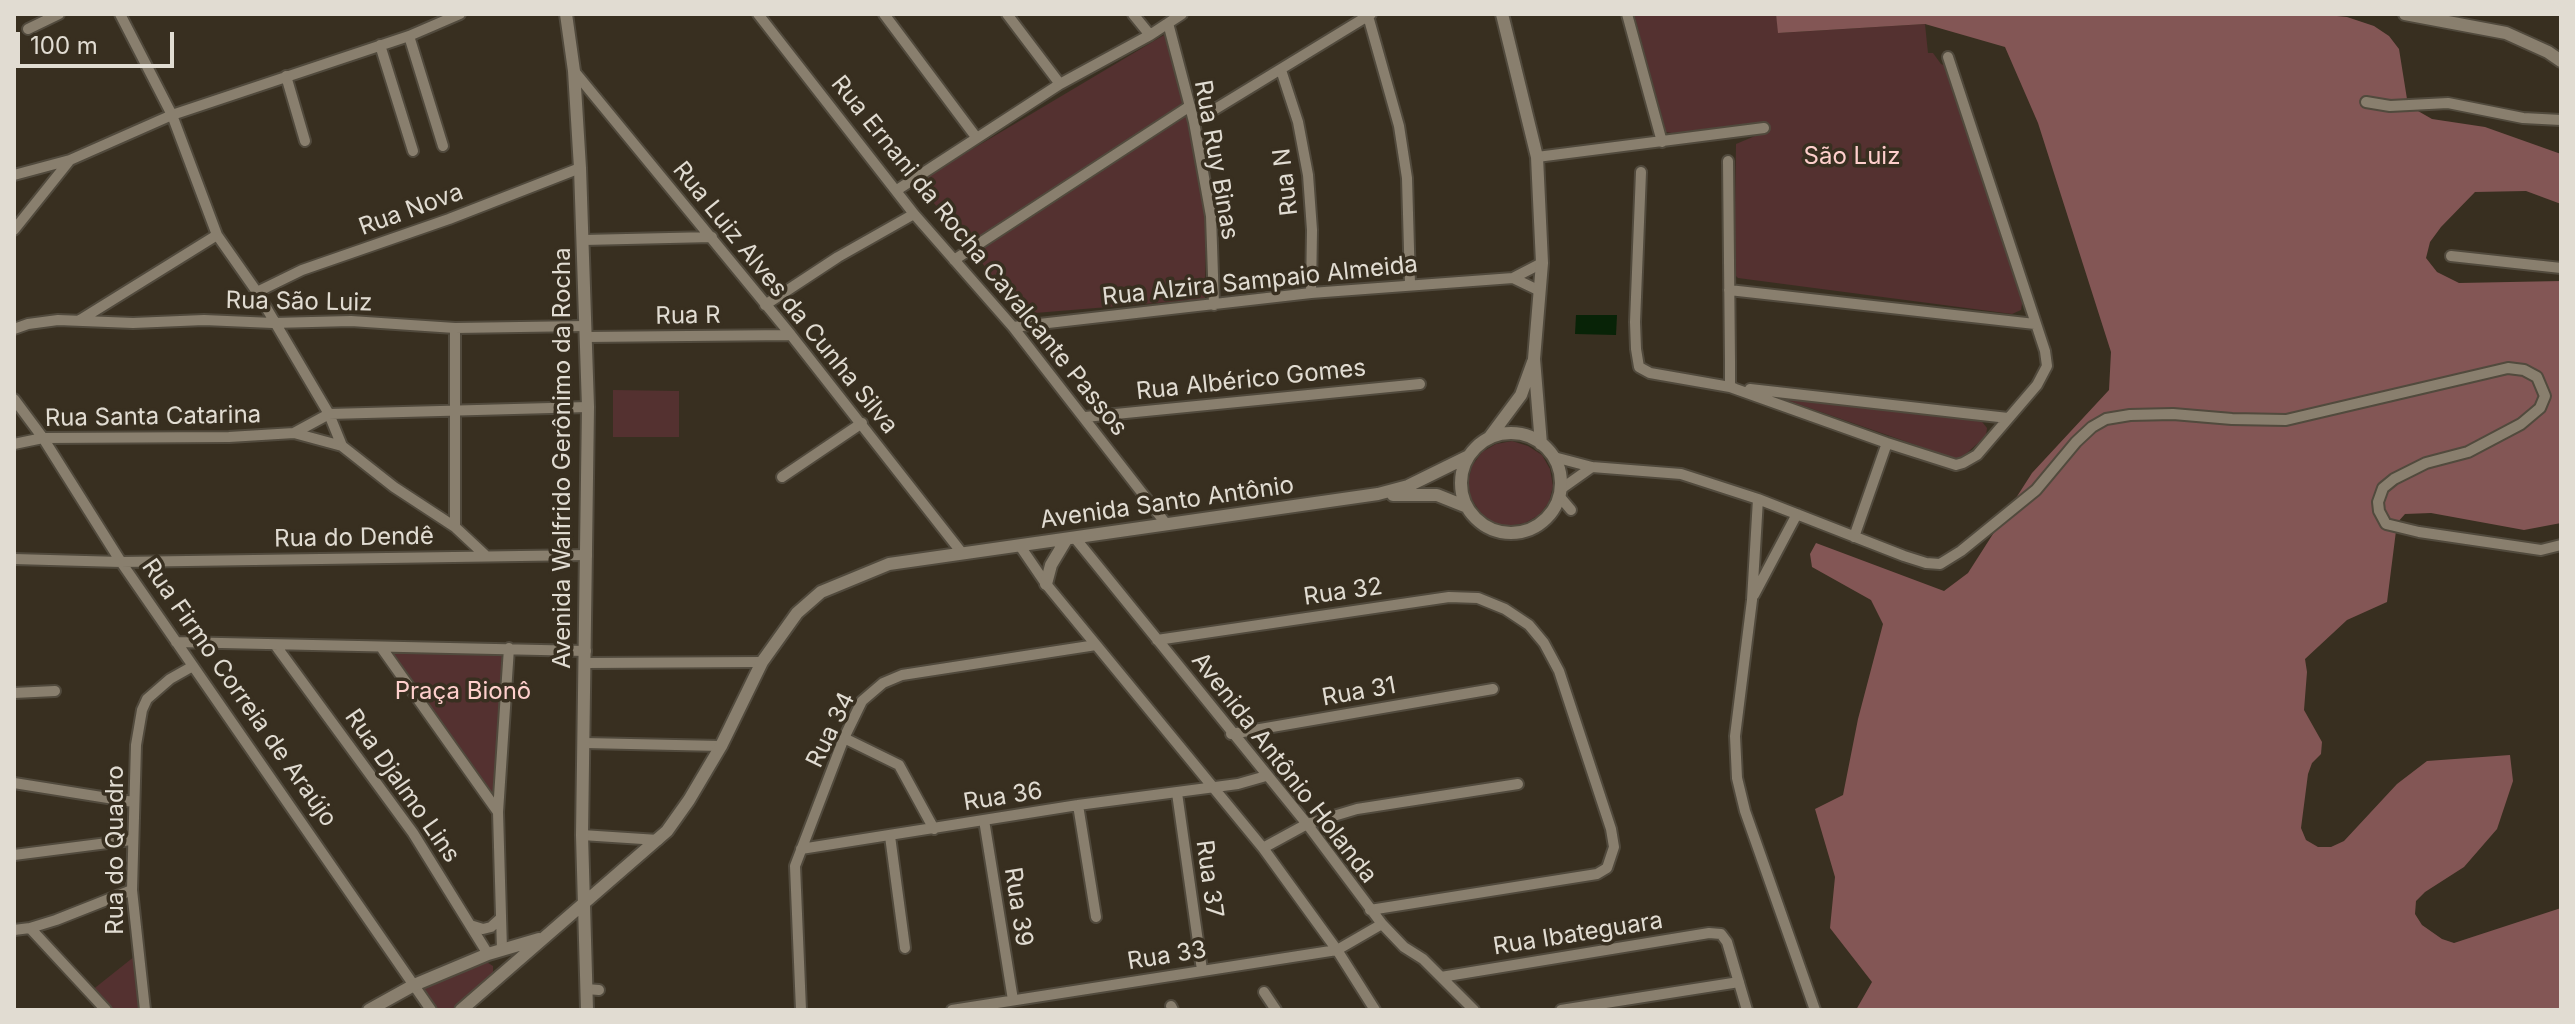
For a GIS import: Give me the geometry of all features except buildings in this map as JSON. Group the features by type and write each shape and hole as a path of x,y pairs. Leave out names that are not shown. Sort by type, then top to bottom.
{"street":[{"path":"28,29 59,14"},
{"path":"120,14 172,115 217,235 257,292 329,414 342,446 394,487 455,527 486,556"},
{"path":"14,175 70,160 172,115 409,36 460,14"},
{"name":"Avenida Walfrido Gerônimo da Rocha","path":"566,14 574,71 580,168 588,407 582,835 584,903"},
{"name":"Rua Ernani da Rocha Cavalcante Passos","path":"758,14 914,214 1013,327 1167,525"},
{"path":"884,14 976,137"},
{"path":"1007,14 1060,84"},
{"path":"1133,14 1150,35"},
{"path":"897,190 1060,84 1182,14"},
{"path":"1502,14 1537,157 1542,263 1534,359 1541,444"},
{"path":"1627,14 1662,142"},
{"path":"2405,14 2506,33 2561,61"},
{"path":"1194,122 1370,15 1399,126 1407,178 1410,284"},
{"name":"Rua Ruy Binas","path":"1168,23 1194,122 1211,216 1214,305"},
{"path":"409,36 443,146"},
{"path":"380,45 413,151"},
{"path":"1730,387 1956,465 1977,455 2037,385 2047,366 2045,351 1948,57"},
{"name":"Rua N","path":"1281,70 1298,122 1308,175 1312,230 1311,293"},
{"name":"Rua Luiz Alves da Cunha Silva","path":"574,71 862,423 962,553"},
{"path":"286,76 305,141"},
{"path":"2366,102 2390,106 2448,103 2523,118 2561,120"},
{"path":"954,260 1190,106"},
{"path":"1537,157 1764,128"},
{"path":"14,230 70,160"},
{"path":"1728,161 1730,387"},
{"name":"Rua Nova","path":"257,292 302,270 449,219 580,168"},
{"path":"1641,172 1635,322 1639,367 1650,373 1730,387 2008,418"},
{"path":"765,305 838,257 914,214"},
{"path":"78,322 217,235"},
{"path":"584,240 712,237"},
{"path":"2451,256 2561,268"},
{"name":"Rua Alzira Sampaio Almeida","path":"1013,327 1311,293 1513,278 1542,263"},
{"name":"Rua Alzira Sampaio Almeida","path":"1513,278 1540,291"},
{"path":"1729,290 2035,324"},
{"name":"Rua São Luiz","path":"14,329 58,320 204,320 273,323 351,321 455,328 586,331"},
{"path":"455,328 455,527"},
{"name":"Rua R","path":"586,331 791,335"},
{"path":"1489,438 1516,434 1530,437 1554,457 1560,472 1560,493 1552,512 1540,524 1525,532 1508,534 1485,525 1467,507 1461,481 1469,456 1489,438 1521,395 1534,359"},
{"path":"1554,457 1592,467 1681,474 1758,499 1904,556 1940,564 1961,551 2036,490 2076,442 2106,419 2173,414 2286,420 2508,368 2524,370 2537,377 2545,396 2540,408 2521,424 2468,452 2426,463 2394,479 2383,488 2378,502 2379,511 2386,524 2419,532 2541,550 2561,545"},
{"name":"Rua Albérico Gomes","path":"1085,417 1420,384"},
{"name":"Rua Firmo Correia de Araújo","path":"14,399 43,438 121,562 431,1010"},
{"name":"Rua Santa Catarina","path":"294,433 329,414 588,407"},
{"path":"782,477 862,423"},
{"name":"Rua Santa Catarina","path":"14,444 43,438 229,437 294,433 342,446"},
{"path":"1854,537 1887,443"},
{"name":"Avenida Santo Antônio","path":"461,1010 658,840 689,800 721,746 762,662 797,613 821,592 889,564 1378,494 1408,486 1469,456"},
{"path":"1560,493 1592,467"},
{"path":"1560,493 1571,510"},
{"name":"Avenida Santo Antônio","path":"1378,494 1437,495 1467,507"},
{"path":"1758,499 1752,600 1735,736 1737,778 1745,811 1815,1010"},
{"path":"1752,600 1797,514"},
{"path":"1046,584 1051,565 1070,539"},
{"name":"Avenida Antônio Holanda","path":"1070,539 1307,824 1382,924 1474,1010"},
{"path":"1020,546 1046,584 1263,848 1337,950 1375,1010"},
{"name":"Rua do Dendê","path":"14,559 121,562 587,555"},
{"name":"Rua 32","path":"1157,640 1449,597 1478,598 1505,609 1529,625 1544,643 1559,671 1614,847 1607,868 1597,874 1370,910"},
{"path":"176,642 509,648 586,657 762,662"},
{"name":"Rua 34","path":"801,1010 795,866 844,738 862,701 883,683 902,675 1096,645"},
{"name":"Rua Djalmo Lins","path":"276,646 413,833 488,954"},
{"path":"381,647 498,812"},
{"path":"502,950 498,812 509,648"},
{"name":"Rua do Quadro","path":"145,1010 132,890 136,745 147,699 170,679 193,666"},
{"name":"Rua 31","path":"1231,734 1493,689"},
{"path":"14,693 55,691"},
{"path":"844,738 899,765 934,829"},
{"path":"585,743 721,746"},
{"name":"Rua 36","path":"801,849 1078,805 1213,788 1266,776"},
{"path":"14,783 133,802"},
{"path":"1263,848 1307,824 1357,809 1518,784"},
{"name":"Rua 37","path":"1177,793 1202,970"},
{"path":"1078,805 1096,917"},
{"name":"Rua 39","path":"984,820 1013,1000"},
{"path":"582,835 658,840"},
{"path":"890,836 905,948"},
{"path":"14,855 131,840"},
{"path":"583,875 607,883"},
{"path":"14,930 30,928 132,890"},
{"path":"584,903 584,949 592,990 587,1010"},
{"path":"470,925 483,929 491,927 501,918"},
{"path":"561,923 578,935 584,949 599,956"},
{"name":"Rua 33","path":"952,1010 1337,950 1382,924"},
{"path":"30,928 106,1010"},
{"name":"Rua Ibateguara","path":"1441,977 1709,933 1721,934 1727,942 1739,982"},
{"path":"369,1010 414,985 488,954 546,937"},
{"path":"488,954 502,960 501,975"},
{"path":"1561,1010 1739,982 1747,1010"},
{"path":"1264,992 1276,1010"}],"green space":[{"name":"São Luiz","path":"1634,14 1776,14 1779,33 1925,24 1928,53 1933,53 1941,64 1948,67 2023,298 2021,310 2012,314 1738,278 1734,274 1736,144 1762,133 1764,128 1761,122 1666,132"},
{"path":"1164,35 1181,79 1206,219 1205,299 1023,314 917,182"},
{"path":"613,390 679,391 679,437 613,437"},
{"path":"1775,396 1979,418 1987,428 1986,436 1959,460"},
{"path":"1512,441 1542,455 1550,469 1553,486 1549,502 1539,515 1525,523 1508,526 1486,521 1471,498 1468,482 1472,466 1482,452 1496,444"},
{"name":"Praça Bionô","path":"391,651 502,653 497,805 471,767"},
{"path":"135,956 144,1010 113,1010 91,991"},
{"path":"485,961 493,966 493,979 457,1010 435,1010 419,988"}],"shaded area":[{"path":"1776,14 2317,14 2347,17 2374,26 2389,36 2399,49 2411,107 2432,119 2485,127 2561,154 2561,204 2526,191 2475,192 2441,227 2430,242 2426,258 2437,272 2459,283 2561,281 2561,523 2524,530 2431,513 2405,514 2397,523 2387,602 2347,620 2305,659 2304,710 2322,742 2321,754 2312,763 2308,774 2301,828 2306,840 2318,847 2331,847 2344,841 2397,784 2427,761 2510,755 2513,781 2497,829 2464,867 2416,901 2415,914 2422,925 2454,943 2561,908 2561,1010 1856,1010 1872,982 1830,928 1835,877 1815,809 1843,795 1858,719 1883,624 1871,600 1812,567 1810,554 1816,543 1944,591 1968,573 2032,473 2109,390 2111,352 2038,123 2005,47 1925,24 1778,33"},
{"path":"1576,315 1617,315 1616,335 1575,334"}]}
